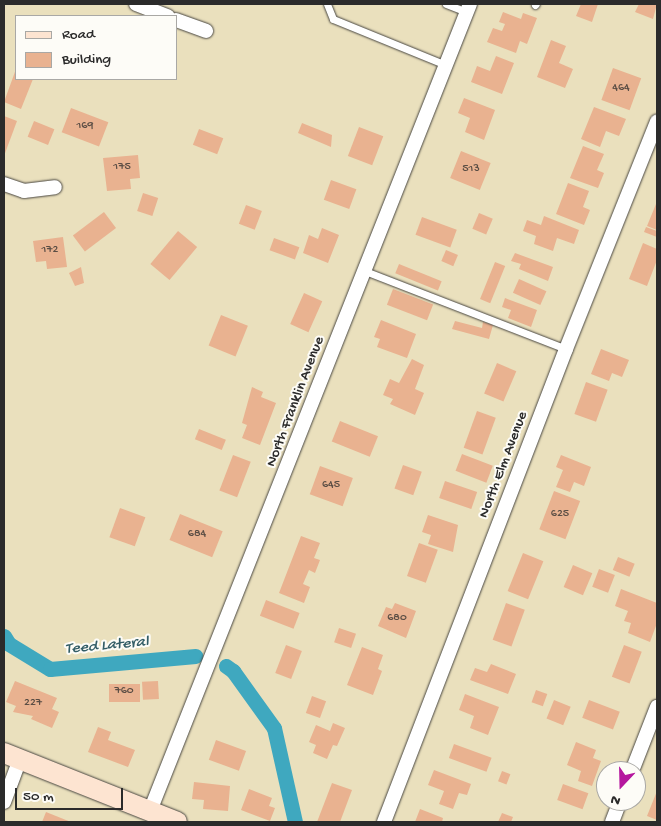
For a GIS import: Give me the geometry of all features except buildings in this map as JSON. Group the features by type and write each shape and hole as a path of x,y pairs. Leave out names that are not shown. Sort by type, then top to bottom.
{"street":[{"path":"136,4 169,14"},
{"name":"North Franklin Avenue","path":"150,811 469,8"},
{"path":"178,18 206,31"},
{"name":"North Elm Avenue","path":"384,822 566,349 657,121"},
{"path":"4,184 24,191 55,187"},
{"path":"636,761 657,707"},
{"path":"4,802 12,756 177,822"}],"lane":[{"path":"327,4 333,19 446,64"},
{"path":"446,4 469,8"},
{"path":"365,271 566,349"}],"waterway":[{"name":"Teed Lateral","path":"4,636 9,644 50,669 195,656"},
{"name":"Teed Lateral","path":"226,666 233,671 274,728 295,822"}]}
